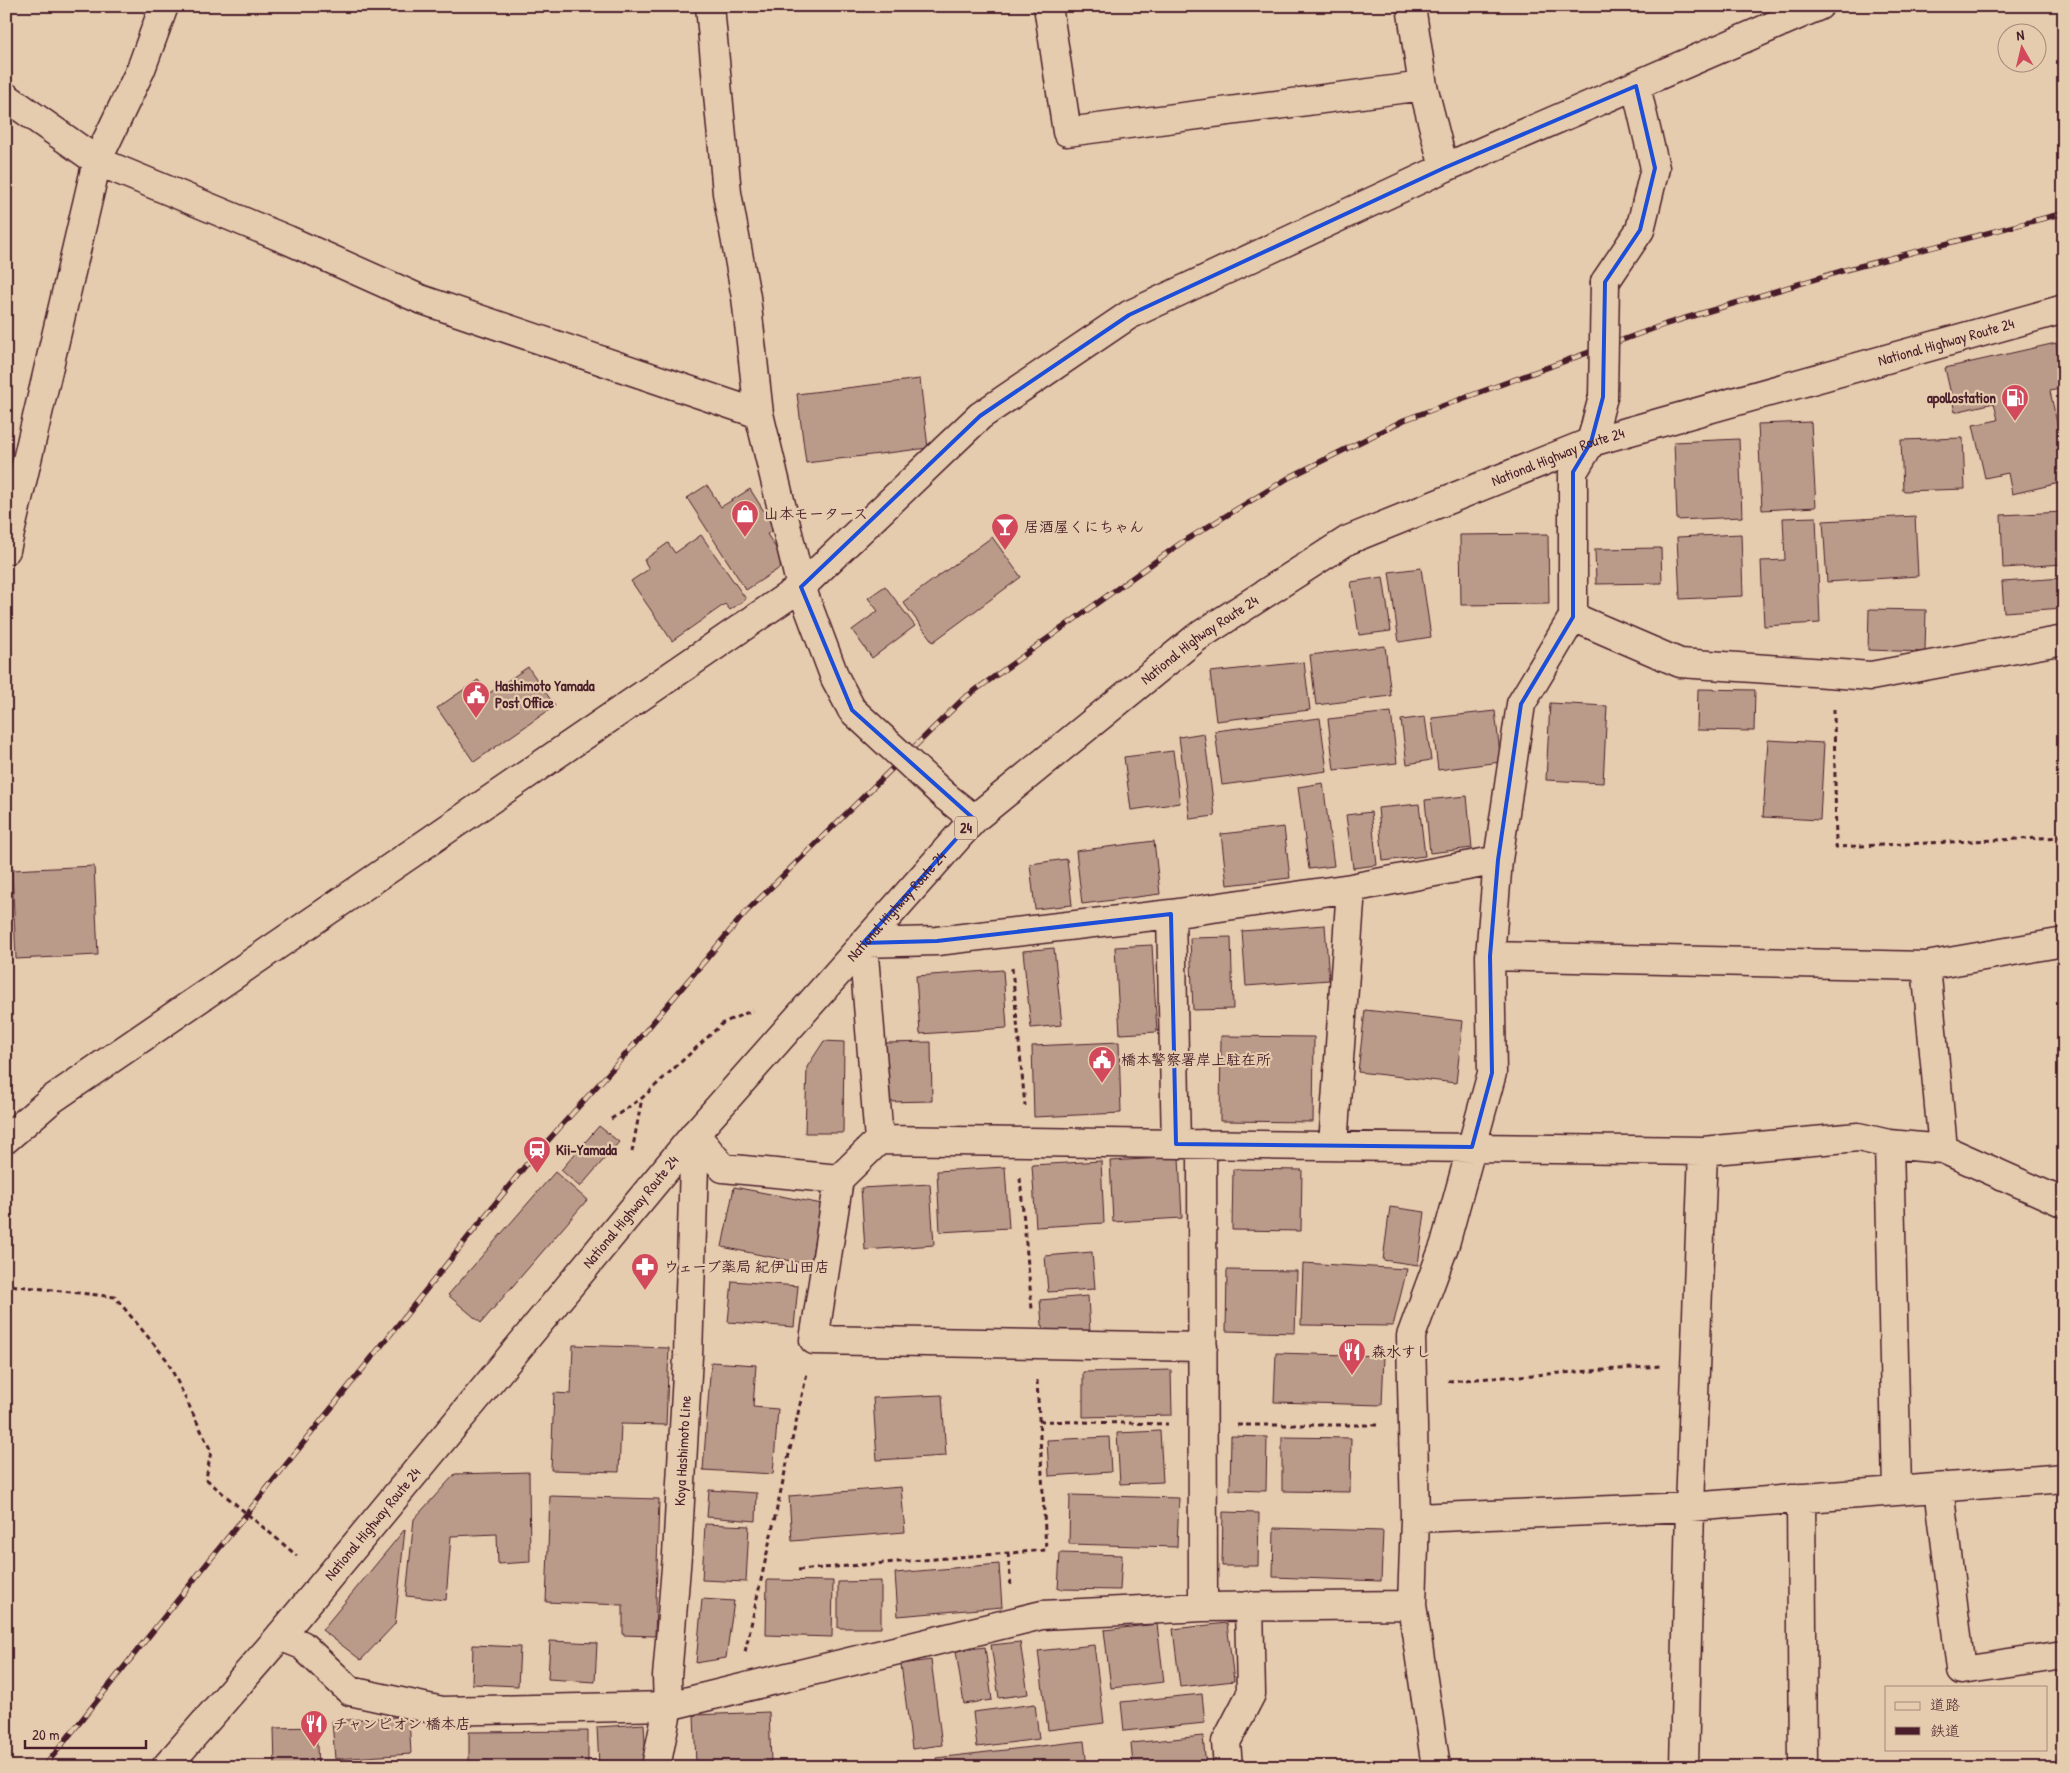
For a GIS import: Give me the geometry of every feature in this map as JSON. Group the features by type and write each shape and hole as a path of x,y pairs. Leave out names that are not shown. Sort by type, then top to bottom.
{"main road":[{"path":"6,550 97,161 141,69 164,6"},
{"path":"710,6 727,193 746,297 759,414 801,587 835,678 852,710 945,796 974,819"},
{"path":"1048,6 1067,132 1423,86"},
{"path":"1412,6 1423,86 1444,168"},
{"path":"6,1139 51,1100 801,587 980,416 1128,315 1444,168 1819,6"},
{"path":"1436,1767 1412,1605 1415,1518 1411,1336 1445,1244 1492,1073 1490,956 1498,860 1521,704 1573,617 1573,472 1591,442 1603,397 1606,282 1640,230 1655,168 1636,86"},
{"path":"6,97 97,161 288,240 420,299 759,414"},
{"name":"National Highway Route 24","path":"166,1767 280,1636 694,1134 974,819 1196,638 1348,540 1591,442 2064,309"},
{"path":"1573,617 1680,663 1871,676 2064,640"},
{"path":"879,1140 863,943 937,940 1171,914 1352,888 1498,860"},
{"path":"1333,1144 1352,888"},
{"path":"1171,914 1203,1347 1203,1607"},
{"path":"1490,956 1926,966 2064,942"},
{"path":"1926,966 1943,1149"},
{"path":"694,1134 723,1168 839,1179"},
{"name":"Koya Hashimoto Line","path":"656,1767 668,1706 667,1677 677,1555 688,1356 694,1134"},
{"path":"1203,1347 814,1340 839,1179 879,1140 1333,1144 1703,1151 1858,1137 1889,1144 1943,1149 2064,1203"},
{"path":"1889,1144 1897,1490"},
{"path":"1684,1767 1690,1506 1703,1151"},
{"path":"1415,1518 1690,1506 2064,1478"},
{"path":"1939,1488 1962,1670 2064,1655"},
{"path":"1801,1498 1803,1767"},
{"path":"280,1636 302,1645 350,1691 442,1710 668,1706 1042,1615 1203,1607 1412,1605"},
{"path":"1228,1767 1226,1742 1251,1694 1249,1606"}],"path":[{"path":"1833,674 1836,847 2064,837"},
{"path":"798,1570 1046,1550 1009,932"},
{"path":"611,1119 642,1098 723,1023 752,1010"},
{"path":"632,1158 642,1098"},
{"path":"6,1280 8,1285 116,1297 167,1360 211,1451 206,1479 297,1556"},
{"path":"737,1689 814,1340"},
{"path":"1412,1383 1696,1363"}],"highlighted area":[{"path":"1636,86 1655,168 1640,230 1605,282 1603,397 1591,442 1573,472 1573,617 1521,704 1498,860 1490,956 1492,1073 1472,1147 1176,1144 1171,914 937,941 863,943 974,819 852,710 801,587 980,416 1129,315 1444,168"}],"building":[{"path":"2056,343 2064,388 2050,391 2064,455 2064,482 2012,494 2008,473 1985,478 1973,425 1998,420 1994,403 1955,412 1945,368"},
{"path":"920,379 928,448 806,463 797,394"},
{"path":"1811,422 1816,507 1762,510 1758,424"},
{"path":"1963,438 1965,489 1903,491 1901,440"},
{"path":"1739,439 1742,517 1677,520 1674,442"},
{"path":"707,485 721,507 750,489 775,529 767,534 786,564 746,590 687,498"},
{"path":"2064,512 2064,564 2003,568 2001,515"},
{"path":"1915,516 1918,576 1827,582 1823,521"},
{"path":"1816,517 1820,623 1764,626 1761,561 1785,560 1783,518"},
{"path":"1548,534 1549,604 1461,605 1460,535"},
{"path":"1741,534 1743,596 1680,599 1677,537"},
{"path":"701,535 746,599 730,610 725,604 672,641 631,581 649,569 644,560 668,543 675,553"},
{"path":"992,537 1021,577 933,642 903,602"},
{"path":"1661,548 1662,583 1596,584 1595,549"},
{"path":"1421,568 1431,637 1399,642 1389,572"},
{"path":"1383,577 1391,631 1359,635 1351,582"},
{"path":"2064,578 2064,608 2004,612 2002,582"},
{"path":"885,586 915,626 872,658 852,630 878,611 868,598"},
{"path":"1869,609 1926,610 1925,652 1868,650"},
{"path":"1385,646 1391,696 1316,705 1310,655"},
{"path":"1304,662 1310,710 1216,721 1210,672"},
{"path":"528,667 555,706 474,762 437,708 478,680 488,694"},
{"path":"1698,689 1755,690 1754,731 1697,730"},
{"path":"1550,703 1607,706 1603,783 1546,780"},
{"path":"1495,711 1501,762 1438,770 1432,718"},
{"path":"1391,712 1397,763 1334,770 1328,719"},
{"path":"1425,717 1431,760 1407,764 1401,720"},
{"path":"1320,718 1327,771 1222,785 1215,731"},
{"path":"1204,733 1215,816 1190,819 1179,737"},
{"path":"1768,740 1824,743 1820,820 1763,817"},
{"path":"1173,751 1180,803 1131,810 1124,757"},
{"path":"1323,783 1334,866 1309,869 1298,787"},
{"path":"1467,796 1472,848 1430,853 1425,800"},
{"path":"1419,804 1425,856 1383,861 1378,808"},
{"path":"1371,812 1377,865 1353,868 1346,815"},
{"path":"1284,827 1290,878 1227,885 1221,834"},
{"path":"1154,841 1160,894 1082,904 1076,851"},
{"path":"1067,859 1072,905 1035,909 1030,864"},
{"path":"94,866 98,955 16,959 12,870"},
{"path":"1325,925 1329,980 1246,986 1242,931"},
{"path":"1231,937 1233,1009 1193,1010 1190,938"},
{"path":"1152,945 1157,1032 1120,1034 1115,947"},
{"path":"1054,948 1062,1025 1031,1028 1023,951"},
{"path":"1003,970 1007,1028 920,1034 916,976"},
{"path":"1365,1010 1463,1021 1456,1083 1358,1072"},
{"path":"1221,1036 1314,1037 1313,1122 1220,1121"},
{"path":"824,1041 844,1042 843,1133 805,1133 807,1067"},
{"path":"931,1042 932,1101 886,1102 884,1043"},
{"path":"1119,1042 1121,1113 1034,1117 1032,1046"},
{"path":"599,1126 619,1142 580,1187 561,1170"},
{"path":"1179,1157 1182,1218 1113,1222 1110,1161"},
{"path":"1101,1161 1104,1223 1036,1227 1032,1165"},
{"path":"1005,1167 1009,1228 940,1232 937,1171"},
{"path":"1233,1169 1302,1170 1301,1231 1232,1230"},
{"path":"555,1172 587,1200 481,1323 448,1295"},
{"path":"930,1184 934,1245 865,1250 861,1188"},
{"path":"734,1187 822,1204 810,1265 722,1247"},
{"path":"1390,1207 1425,1212 1418,1265 1383,1260"},
{"path":"1092,1252 1095,1289 1048,1292 1045,1256"},
{"path":"1303,1263 1407,1269 1393,1326 1301,1325"},
{"path":"1227,1270 1297,1271 1295,1333 1226,1331"},
{"path":"732,1281 798,1286 794,1327 728,1322"},
{"path":"1088,1296 1090,1333 1043,1336 1040,1300"},
{"path":"573,1345 669,1348 666,1425 621,1424 619,1472 551,1470 554,1393 571,1394"},
{"path":"1276,1353 1384,1356 1382,1405 1274,1402"},
{"path":"711,1362 756,1365 753,1407 778,1409 773,1474 703,1470"},
{"path":"1171,1370 1172,1415 1083,1417 1083,1372"},
{"path":"942,1395 946,1456 877,1460 873,1398"},
{"path":"1160,1431 1163,1482 1120,1484 1117,1433"},
{"path":"1231,1436 1267,1437 1266,1491 1230,1490"},
{"path":"1109,1437 1111,1472 1049,1476 1047,1440"},
{"path":"1282,1437 1351,1438 1350,1492 1282,1491"},
{"path":"529,1472 530,1562 498,1564 497,1534 451,1536 446,1600 406,1596 414,1519 455,1474"},
{"path":"901,1487 905,1532 792,1541 789,1496"},
{"path":"709,1490 757,1493 756,1521 707,1517"},
{"path":"1070,1495 1179,1498 1177,1547 1069,1544"},
{"path":"550,1496 659,1499 655,1636 623,1635 623,1605 546,1602"},
{"path":"1223,1512 1259,1513 1258,1566 1222,1566"},
{"path":"705,1524 749,1526 746,1582 702,1580"},
{"path":"1274,1528 1383,1531 1381,1581 1273,1577"},
{"path":"405,1529 395,1624 361,1660 322,1630"},
{"path":"1060,1553 1122,1555 1120,1590 1058,1589"},
{"path":"999,1564 1002,1607 898,1616 895,1573"},
{"path":"767,1580 833,1581 832,1637 766,1635"},
{"path":"881,1581 881,1628 838,1628 838,1582"},
{"path":"702,1599 734,1601 726,1658 696,1663"},
{"path":"1227,1623 1234,1681 1180,1687 1173,1629"},
{"path":"1157,1624 1164,1682 1111,1688 1104,1630"},
{"path":"550,1641 597,1643 595,1682 548,1679"},
{"path":"1020,1642 1028,1694 999,1698 991,1645"},
{"path":"473,1645 520,1647 518,1686 472,1684"},
{"path":"1094,1645 1104,1723 1048,1730 1038,1651"},
{"path":"985,1647 992,1700 964,1704 956,1651"},
{"path":"931,1660 942,1745 912,1749 901,1664"},
{"path":"1202,1694 1205,1723 1124,1731 1121,1702"},
{"path":"1035,1704 1039,1739 977,1747 973,1712"},
{"path":"769,1712 771,1762 696,1765 694,1715"},
{"path":"409,1716 411,1754 335,1759 332,1721"},
{"path":"644,1724 646,1763 599,1766 597,1727"},
{"path":"316,1727 318,1767 275,1767 274,1728"},
{"path":"588,1731 588,1767 469,1767 469,1732"},
{"path":"1203,1736 1206,1767 1133,1767 1131,1743"},
{"path":"1084,1741 1087,1767 937,1767 936,1758"}],"railway":[{"path":"44,1767 526,1165 633,1046 745,913 963,699 1181,543 1290,477 1404,420 1666,324 1845,270 2064,213"}],"place":[{"name":"apollostation","path":"2015,422"},
{"name":"山本モータース","path":"745,538"},
{"name":"居酒屋くにちゃん","path":"1005,551"},
{"name":"Hashimoto Yamada Post Office","path":"476,719"},
{"name":"橋本警察署岸上駐在所","path":"1102,1084"},
{"name":"Kii-Yamada","path":"537,1174"},
{"name":"ウェーブ薬局 紀伊山田店","path":"645,1291"},
{"name":"森水すし","path":"1352,1376"},
{"name":"チャンピオン 橋本店","path":"314,1748"}]}
